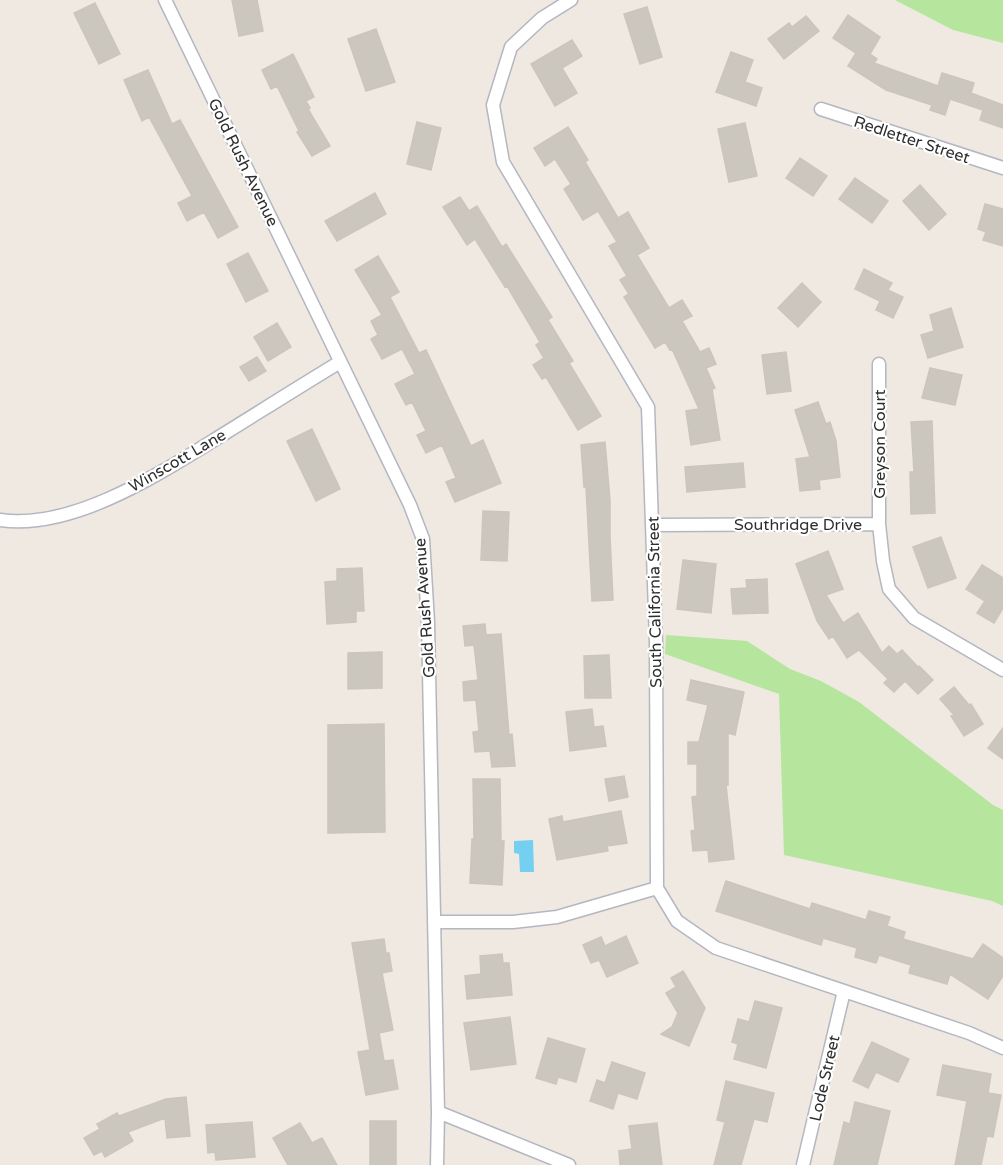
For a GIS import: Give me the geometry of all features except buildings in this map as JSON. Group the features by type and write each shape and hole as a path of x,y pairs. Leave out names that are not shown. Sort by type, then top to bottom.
{"street":[{"name":"Gold Rush Avenue","path":"165,0 410,505 423,539 428,622 438,1112 437,1165"},
{"name":"South California Street","path":"571,0 542,18 511,47 493,105 503,162 648,407 653,525 657,888"},
{"name":"Redletter Street","path":"821,109 1003,168"},
{"name":"Winscott Lane","path":"0,520 17,523 60,517 94,506 195,451 340,362"},
{"name":"Greyson Court","path":"879,364 879,524"},
{"name":"Southridge Drive","path":"653,525 879,524 889,589 914,618 1003,670"},
{"path":"434,922 513,922 557,917 657,888 677,921 716,948 969,1033 1003,1048"},
{"name":"Lode Street","path":"803,1165 844,991"},
{"path":"438,1112 569,1165"}],"green space":[{"path":"895,0 1003,0 1003,43 953,30"},
{"path":"666,635 747,641 790,669 821,681 859,702 993,805 1003,810 1003,906 992,901 784,855 779,694 665,654"}],"water":[{"path":"533,840 534,872 520,872 519,854 514,853 514,841"}]}
